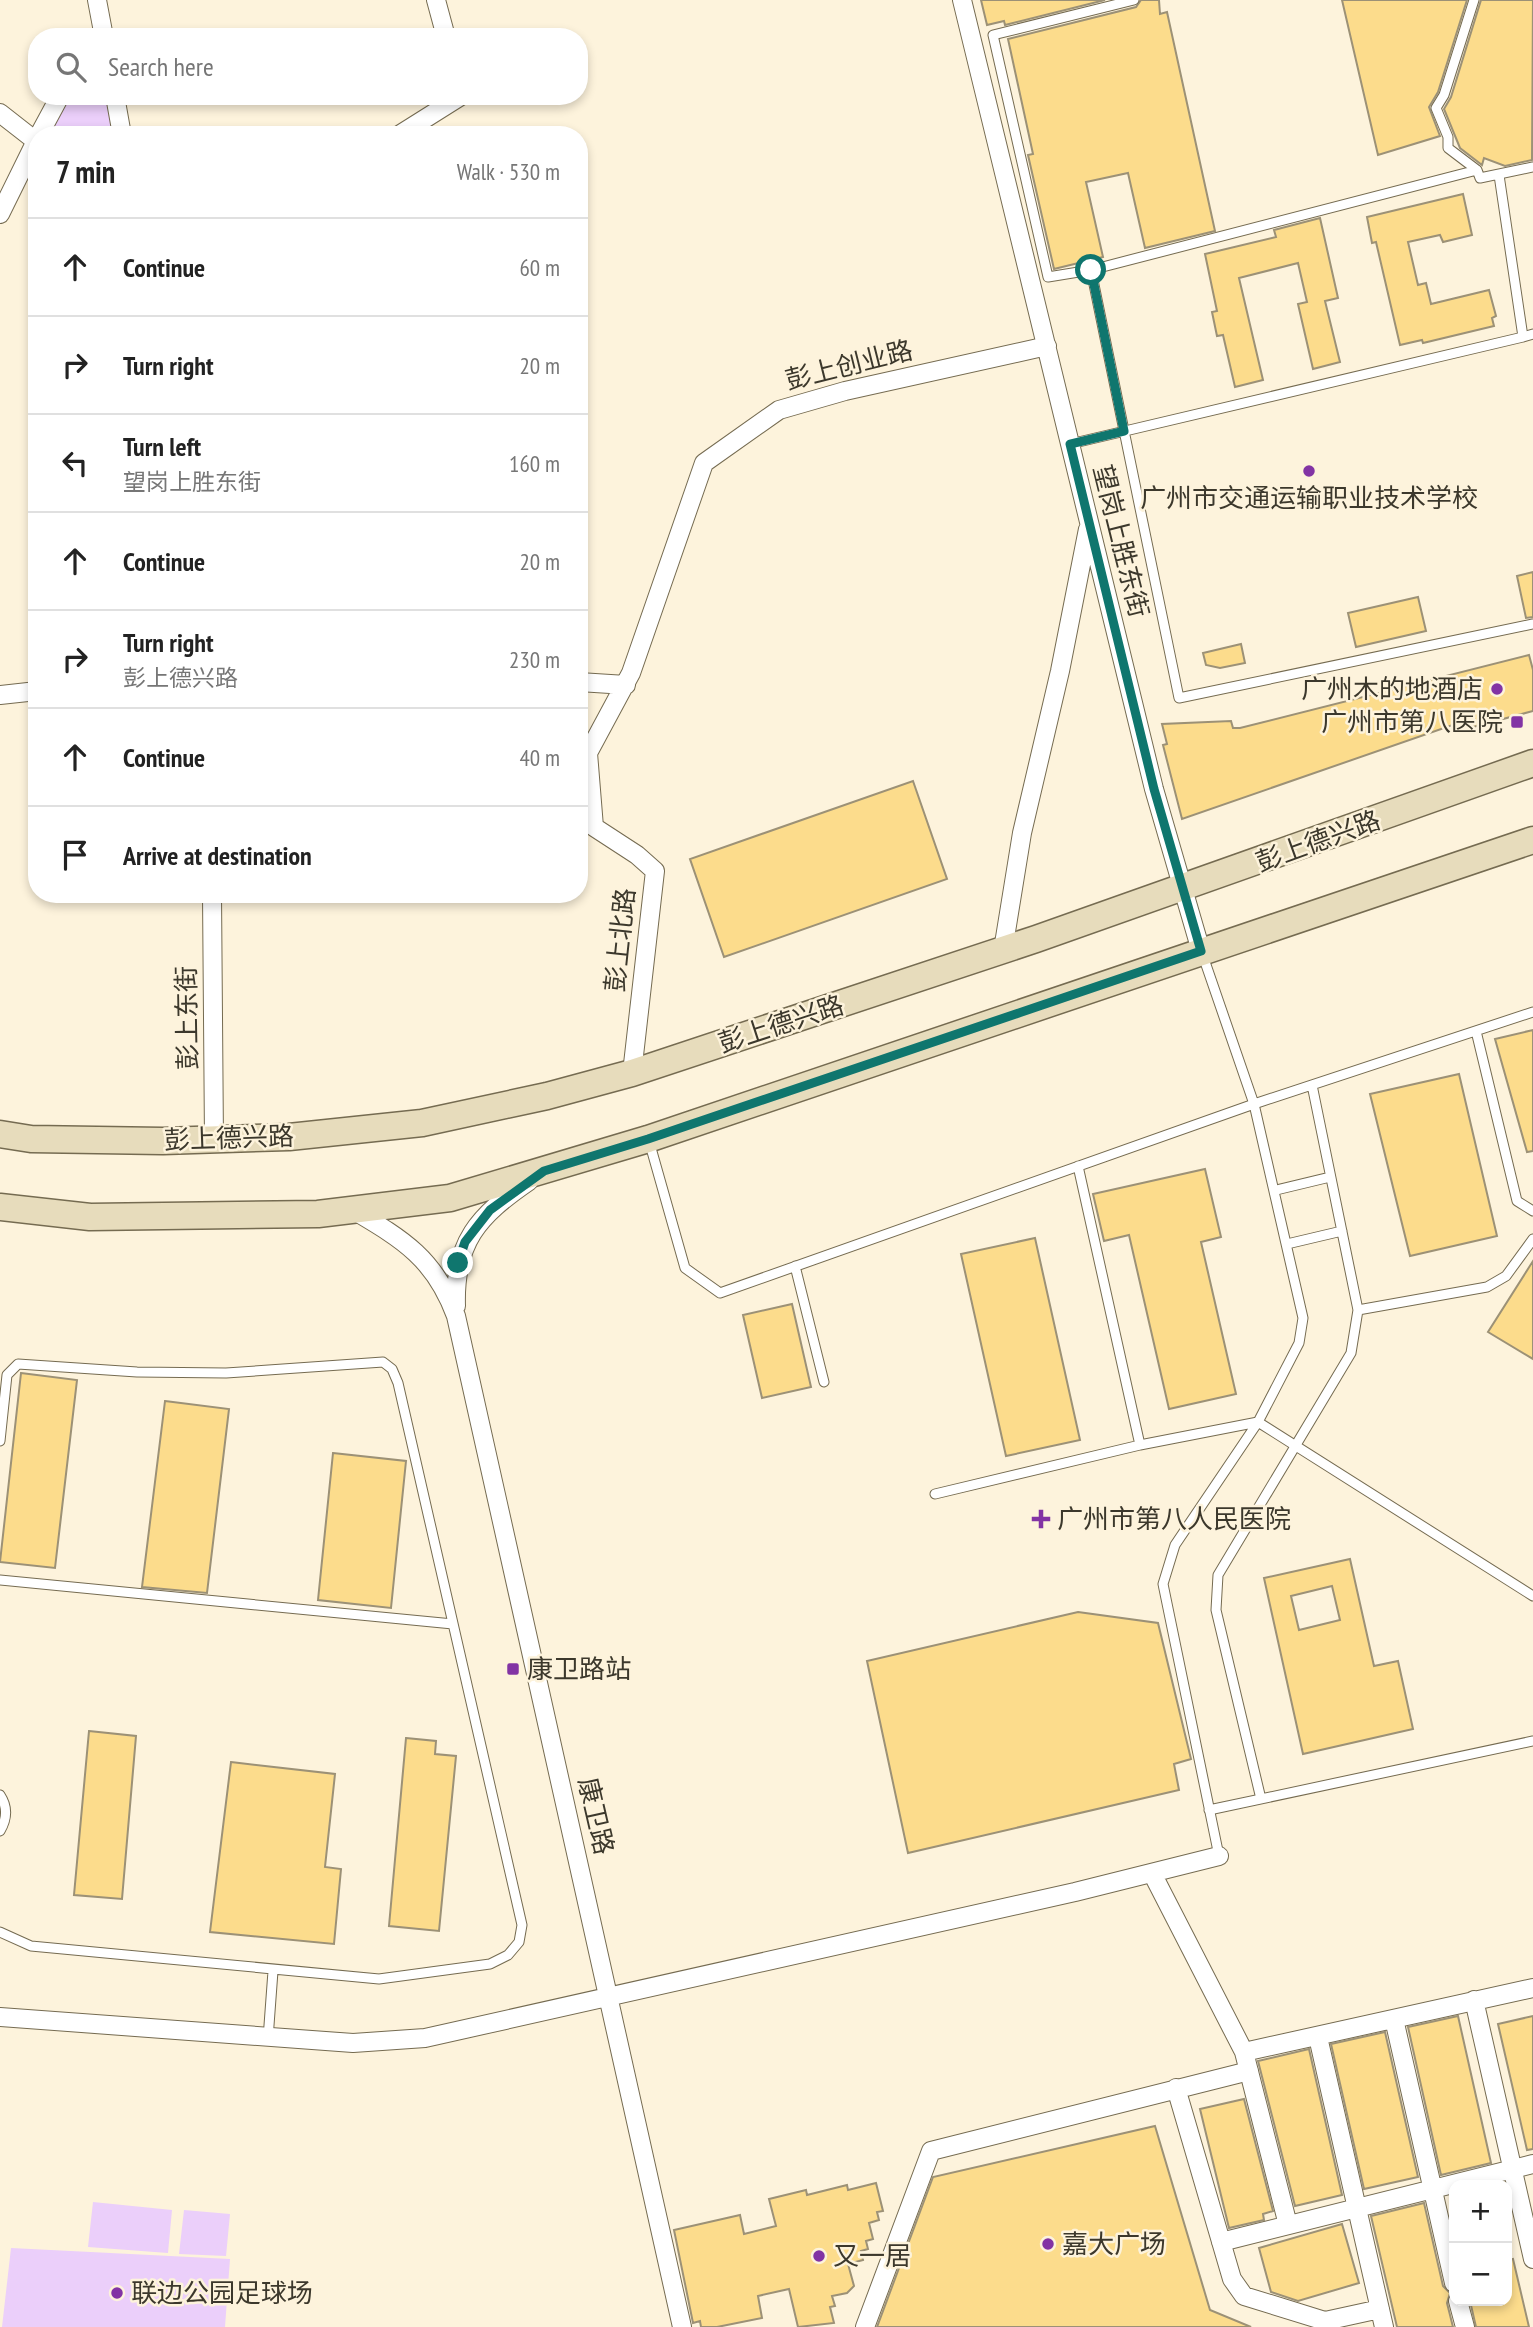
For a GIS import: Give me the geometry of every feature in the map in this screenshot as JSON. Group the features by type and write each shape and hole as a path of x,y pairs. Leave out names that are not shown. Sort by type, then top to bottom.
{"street":[{"path":"97,0 99,28"},
{"path":"436,0 444,28"},
{"name":"望岗上胜东街","path":"962,0 1181,890 1201,951"},
{"path":"44,126 55,105"},
{"path":"117,105 120,126"},
{"path":"414,126 448,105"},
{"path":"0,113 28,133"},
{"path":"0,214 28,157"},
{"name":"彭上创业路","path":"626,685 704,463 779,410 845,391 1047,346"},
{"path":"1003,950 1019,845 1060,671 1089,522"},
{"path":"588,683 626,685"},
{"name":"彭上北路","path":"626,685 588,753 594,827 637,855 654,871 632,1073"},
{"path":"0,695 28,692"},
{"name":"彭上德兴路","path":"0,1134 31,1139 215,1141 289,1137 422,1123 632,1073 1181,890 1533,763"},
{"path":"0,1207 90,1217 354,1210 450,1198 648,1139 1533,841"},
{"name":"彭上东街","path":"212,903 215,1141"},
{"path":"456,1317 455,1280 465,1242 490,1210 544,1171"},
{"path":"354,1210 393,1234 431,1266 456,1317"},
{"name":"康卫路","path":"456,1317 611,1998 682,2327"},
{"path":"0,2017 268,2039 353,2043 425,2038 611,1998 1219,1856"},
{"path":"1152,1873 1244,2052 1288,2225"},
{"path":"1244,2052 1533,1988"},
{"path":"1474,2000 1533,2259"},
{"path":"1394,2019 1449,2261"},
{"path":"1176,2088 1232,2279 1244,2296 1325,2321 1382,2318 1318,2037"},
{"path":"865,2327 931,2151 1249,2071"},
{"path":"1221,2242 1355,2206 1533,2164"},
{"path":"1459,2306 1465,2327"}],"lane":[{"path":"1134,0 993,35 1048,277 1091,270 1477,170"},
{"path":"1474,0 1444,95 1436,108 1448,137 1448,148 1477,170 1480,178 1533,167"},
{"path":"1499,175 1523,337"},
{"path":"1091,270 1179,698 1533,624"},
{"path":"1070,444 1533,334"},
{"path":"1201,951 1254,1104 1276,1190 1303,1318 1302,1334 1258,1422 1175,1545 1166,1565 1163,1584 1219,1856"},
{"path":"648,1139 685,1268 720,1293 1254,1104 1533,1012"},
{"path":"1476,1031 1517,1200 1533,1211"},
{"path":"1261,1799 1216,1610 1216,1590 1225,1559 1351,1353 1358,1310 1312,1085"},
{"path":"1078,1166 1140,1445"},
{"path":"1276,1190 1330,1177"},
{"path":"1287,1244 1342,1230"},
{"path":"1358,1310 1487,1287 1506,1276 1524,1256 1533,1239"},
{"path":"795,1266 824,1382"},
{"path":"0,1441 7,1376 18,1364 137,1372 226,1373 383,1362 392,1369 398,1382 522,1925 519,1942 508,1955 490,1964 379,1979 32,1946 0,1932"},
{"path":"934,1494 1140,1445 1258,1422 1533,1596"},
{"path":"0,1580 453,1624"},
{"path":"1209,1810 1533,1741"},
{"path":"0,1795 6,1808 6,1818 0,1831"},
{"path":"268,2039 273,1971"}],"shaded area":[{"path":"55,105 117,105 120,126 44,126"},
{"path":"93,2202 172,2210 168,2253 88,2247"},
{"path":"184,2210 230,2214 226,2256 179,2254"},
{"name":"联边公园足球场","path":"11,2248 230,2259 225,2327 2,2327"}],"building":[{"path":"981,0 1105,0 1005,25 1004,21 987,25"},
{"path":"1141,0 1159,0 1160,14 1167,12 1215,231 1145,248 1128,173 1086,182 1103,257 1054,269 1028,155 1033,154 1008,39 1136,7"},
{"path":"1342,0 1467,0 1438,92 1429,107 1440,136 1378,155"},
{"path":"1481,0 1533,0 1532,160 1505,166 1484,158 1482,165 1460,148 1444,109 1451,97"},
{"path":"1463,194 1472,235 1443,242 1440,235 1408,242 1418,285 1426,283 1431,304 1489,290 1496,316 1492,318 1494,326 1423,343 1422,340 1400,345 1376,242 1372,243 1367,217"},
{"path":"1320,218 1338,298 1325,301 1340,362 1313,369 1298,304 1307,302 1298,263 1239,278 1263,380 1235,387 1223,335 1217,336 1212,312 1217,311 1205,254 1276,237 1274,230"},
{"path":"1533,572 1533,617 1526,618 1517,576"},
{"path":"1418,597 1426,631 1356,647 1348,613"},
{"path":"1241,644 1245,663 1220,668 1206,665 1203,653"},
{"path":"1529,655 1533,670 1533,711 1473,727 1471,720 1467,720 1182,819 1163,745 1167,744 1162,724 1231,721 1233,728 1240,728"},
{"path":"913,781 947,879 724,957 690,859"},
{"path":"1533,1030 1533,1151 1527,1152 1495,1039"},
{"path":"1459,1074 1497,1236 1410,1256 1370,1094"},
{"path":"1205,1169 1221,1237 1201,1242 1236,1394 1169,1409 1129,1235 1104,1241 1093,1194"},
{"path":"1035,1238 1080,1440 1006,1456 961,1254"},
{"path":"1533,1261 1533,1359 1488,1332"},
{"path":"792,1304 811,1387 762,1398 743,1315"},
{"path":"21,1373 77,1380 55,1568 0,1562"},
{"path":"165,1401 229,1409 207,1593 142,1587"},
{"path":"333,1453 406,1461 391,1608 318,1600"},
{"path":"1350,1559 1374,1666 1398,1661 1413,1729 1303,1754 1264,1578","holes":["1332,1586 1340,1620 1299,1630 1291,1596"]},
{"path":"1078,1612 1158,1623 1191,1759 1174,1764 1179,1790 908,1853 867,1661"},
{"path":"89,1731 136,1736 122,1899 74,1895"},
{"path":"406,1738 436,1741 435,1754 456,1756 439,1931 389,1926"},
{"path":"231,1762 335,1774 325,1867 341,1869 334,1944 210,1932"},
{"path":"1458,2016 1491,2163 1441,2175 1408,2027"},
{"path":"1533,2016 1533,2149 1527,2150 1498,2024"},
{"path":"1385,2032 1418,2177 1364,2189 1331,2044"},
{"path":"1309,2049 1342,2195 1295,2206 1258,2061"},
{"path":"1244,2099 1273,2211 1263,2214 1264,2220 1229,2228 1200,2109"},
{"name":"嘉大广场","path":"1155,2126 1210,2310 1251,2327 877,2327 933,2177"},
{"path":"876,2183 883,2211 877,2212 879,2220 869,2223 873,2239 866,2241 868,2249 861,2251 863,2260 848,2264 854,2286 847,2293 832,2296 835,2306 830,2307 834,2323 798,2327 789,2289 758,2296 762,2318 717,2327 701,2327 700,2321 693,2323 674,2230 740,2215 744,2234 776,2226 769,2199 806,2190 807,2195 847,2185 848,2190"},
{"path":"1424,2203 1443,2286 1449,2292 1447,2303 1453,2327 1397,2327 1371,2216"},
{"path":"1342,2224 1359,2283 1298,2301 1271,2292 1259,2248"},
{"path":"1512,2259 1529,2327 1476,2327 1471,2306 1512,2306"}],"place":[{"name":"广州市交通运输职业技术学校","path":"1309,471"},
{"name":"广州木的地酒店","path":"1497,689"},
{"name":"广州市第八医院","path":"1517,722"},
{"name":"广州市第八人民医院","path":"1041,1519"},
{"name":"康卫路站","path":"513,1669"},
{"name":"嘉大广场","path":"1048,2244"},
{"name":"又一居","path":"819,2256"},
{"name":"联边公园足球场","path":"117,2293"}],"route":[{"path":"458,1263 465,1242 490,1210 544,1171 648,1139 1201,951 1181,890 1154,789 1070,444 1124,431 1091,270"}]}
